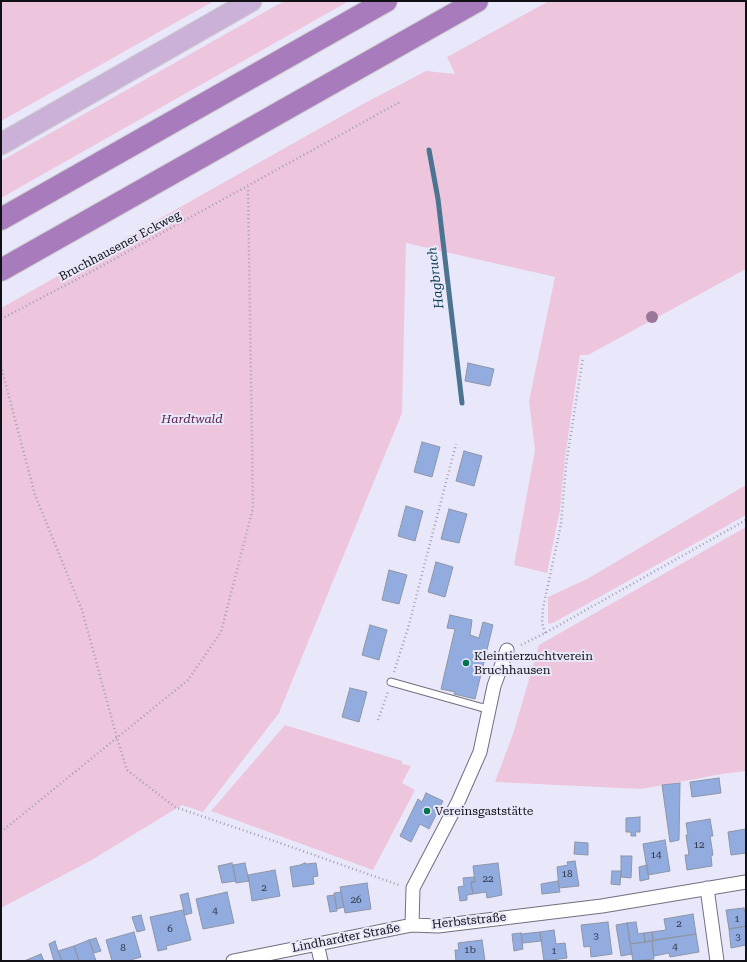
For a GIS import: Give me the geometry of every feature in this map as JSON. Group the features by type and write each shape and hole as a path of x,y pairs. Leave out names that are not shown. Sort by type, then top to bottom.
{"highway":[{"path":"1,219 386,1"},
{"path":"1,270 477,1"}],"main road":[{"path":"1,144 251,1"}],"street":[{"path":"412,925 413,888 458,802 480,752 494,686 507,650"},
{"name":"Herbststraße","path":"412,925 438,926 602,906 746,882"},
{"path":"707,888 717,961"},
{"name":"Lindhardter Straße","path":"233,961 412,925"},
{"path":"317,944 321,961"}],"lane":[{"path":"391,682 489,709"}],"path":[{"name":"Bruchhausener Eckweg","path":"1,319 248,187 400,102"},
{"path":"1,832 188,680 221,632 254,508 248,187"},
{"path":"545,633 542,623 543,608 561,524 566,465 583,357"},
{"path":"1,366 35,495 82,610 127,770 175,807 263,836 393,883 413,888"},
{"path":"378,720 412,610 456,444"},
{"path":"507,650 545,633 746,520"}],"green space":[{"path":"1,1 214,1 1,121"},
{"path":"284,1 349,1 1,198 1,161"},
{"name":"Hardtwald","path":"549,1 746,1 746,269 588,355 580,355 565,458 560,510 547,573 514,565 535,450 529,401 555,277 406,243 402,413 279,713 203,812 182,805 90,861 1,908 1,308 363,104 426,71 455,74 447,57"},
{"path":"746,485 746,515 553,623 548,624 548,597 587,579"},
{"path":"746,527 746,771 641,789 495,782 513,734 539,645"},
{"path":"285,725 402,761 402,764 411,766 402,783 415,790 373,870 211,811"}],"building":[{"path":"468,363 494,369 490,386 465,381"},
{"path":"422,442 440,447 432,477 414,472"},
{"path":"464,451 482,456 474,486 456,481"},
{"path":"406,506 423,511 415,541 398,536"},
{"path":"449,509 467,514 459,543 441,539"},
{"path":"436,562 453,567 445,597 428,592"},
{"path":"389,570 407,575 399,604 382,600"},
{"name":"Kleintierzuchtverein Bruchhausen","path":"450,615 472,620 470,635 479,638 483,622 493,625 475,699 441,689 455,629 447,628"},
{"path":"370,625 387,630 379,660 362,655"},
{"path":"350,688 367,692 359,722 342,717"},
{"path":"719,778 721,793 692,797 690,782"},
{"path":"680,783 679,840 670,842 662,785"},
{"path":"426,793 443,801 429,829 420,824 411,842 400,836 418,799 422,802"},
{"path":"640,817 640,832 635,832 636,836 631,836 631,832 626,832 626,818"},
{"path":"710,819 713,836 710,836 713,855 711,856 712,866 687,870 685,855 689,855 686,823"},
{"path":"746,829 746,853 731,855 728,832"},
{"path":"665,840 670,871 648,875 643,844"},
{"path":"575,842 588,843 588,855 574,854"},
{"path":"621,856 632,856 631,878 621,877"},
{"path":"575,861 579,886 559,888 557,867 568,865 567,862"},
{"path":"232,863 236,881 222,883 218,866"},
{"path":"245,863 249,881 236,883 233,865"},
{"path":"305,863 316,863 318,876 313,877 314,884 293,887 290,867"},
{"path":"498,863 502,895 487,898 486,892 473,894 471,882 475,882 473,866"},
{"path":"647,865 649,879 640,881 639,867"},
{"path":"275,870 280,896 252,901 248,875"},
{"path":"612,871 621,871 620,885 611,884"},
{"path":"474,877 475,882 471,882 473,894 467,895 467,900 460,901 458,887 464,886 463,878"},
{"path":"558,881 560,892 542,894 541,884"},
{"path":"367,883 371,909 345,913 340,887"},
{"path":"227,892 234,923 203,929 196,899"},
{"path":"341,892 344,907 337,909 334,893"},
{"path":"188,893 192,913 185,915 180,895"},
{"path":"334,895 337,911 330,912 327,896"},
{"path":"744,908 745,913 746,912 746,926 729,929 726,910"},
{"path":"183,910 191,940 166,946 167,949 158,951 150,917"},
{"path":"693,914 696,934 653,940 652,932 666,930 664,919"},
{"path":"141,915 145,930 137,932 132,917"},
{"path":"608,922 612,954 591,957 590,946 584,947 581,925"},
{"path":"636,922 638,934 644,933 645,942 630,944 627,923"},
{"path":"627,923 632,954 621,956 616,925"},
{"path":"746,926 746,945 731,948 729,929"},
{"path":"554,930 556,944 565,943 567,958 544,961 540,932"},
{"path":"134,932 141,957 127,961 112,961 106,940"},
{"path":"540,932 541,941 523,943 521,934"},
{"path":"652,932 653,940 645,942 644,933"},
{"path":"521,933 523,949 514,951 512,934"},
{"path":"696,934 699,952 670,957 669,953 654,956 652,941"},
{"path":"96,938 101,951 94,953 89,940"},
{"path":"89,940 96,961 79,961 74,946"},
{"path":"482,940 485,961 456,961 455,950 459,950 458,943"},
{"path":"55,941 62,961 54,961 49,944"},
{"path":"652,941 654,959 633,961 630,944"},
{"path":"74,946 79,961 62,961 58,951"},
{"path":"41,954 44,961 24,961"}],"waterway":[{"name":"Hagbruch","path":"429,150 438,199 462,403"}],"place":[{"name":"Kleintierzuchtverein Bruchhausen","path":"466,663"},
{"name":"Vereinsgaststätte","path":"427,811"}]}
